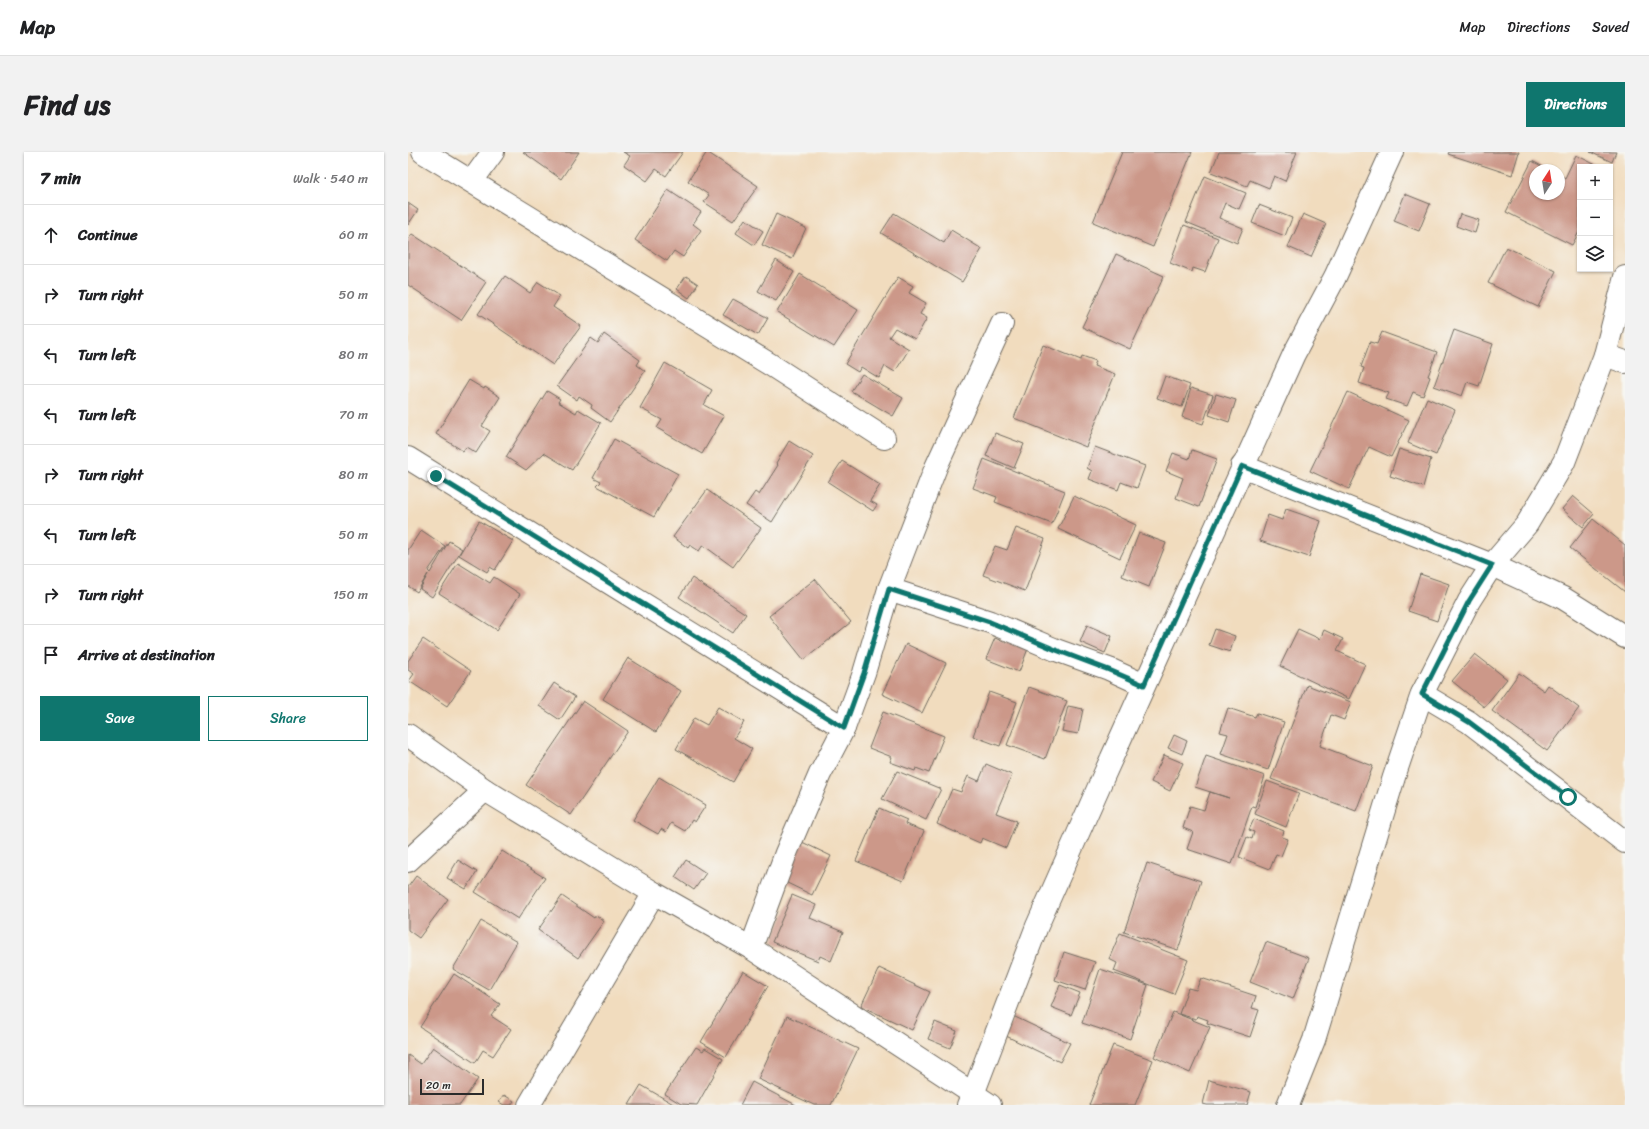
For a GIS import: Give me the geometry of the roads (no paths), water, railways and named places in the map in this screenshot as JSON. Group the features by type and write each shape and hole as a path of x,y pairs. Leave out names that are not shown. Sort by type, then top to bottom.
{"street":[{"path":"423,152 771,365 884,438"},
{"path":"472,181 492,152"},
{"path":"408,735 485,790 654,893 752,948 977,1101 1037,926 1242,466 1294,354 1336,276 1392,152"},
{"path":"1288,1105 1314,1040 1394,777 1422,694 1469,601 1492,565 1527,524 1564,462 1605,355 1625,277"},
{"path":"752,948 786,852 820,774 844,728 864,673 889,589 936,467 1002,324"},
{"path":"1605,355 1625,362"},
{"path":"408,458 844,728"},
{"path":"1242,466 1492,565 1562,598 1625,636"},
{"path":"889,589 990,622 1144,685"},
{"path":"1422,694 1469,722 1625,842"},
{"path":"408,861 485,790"},
{"path":"529,1105 654,893"}]}
